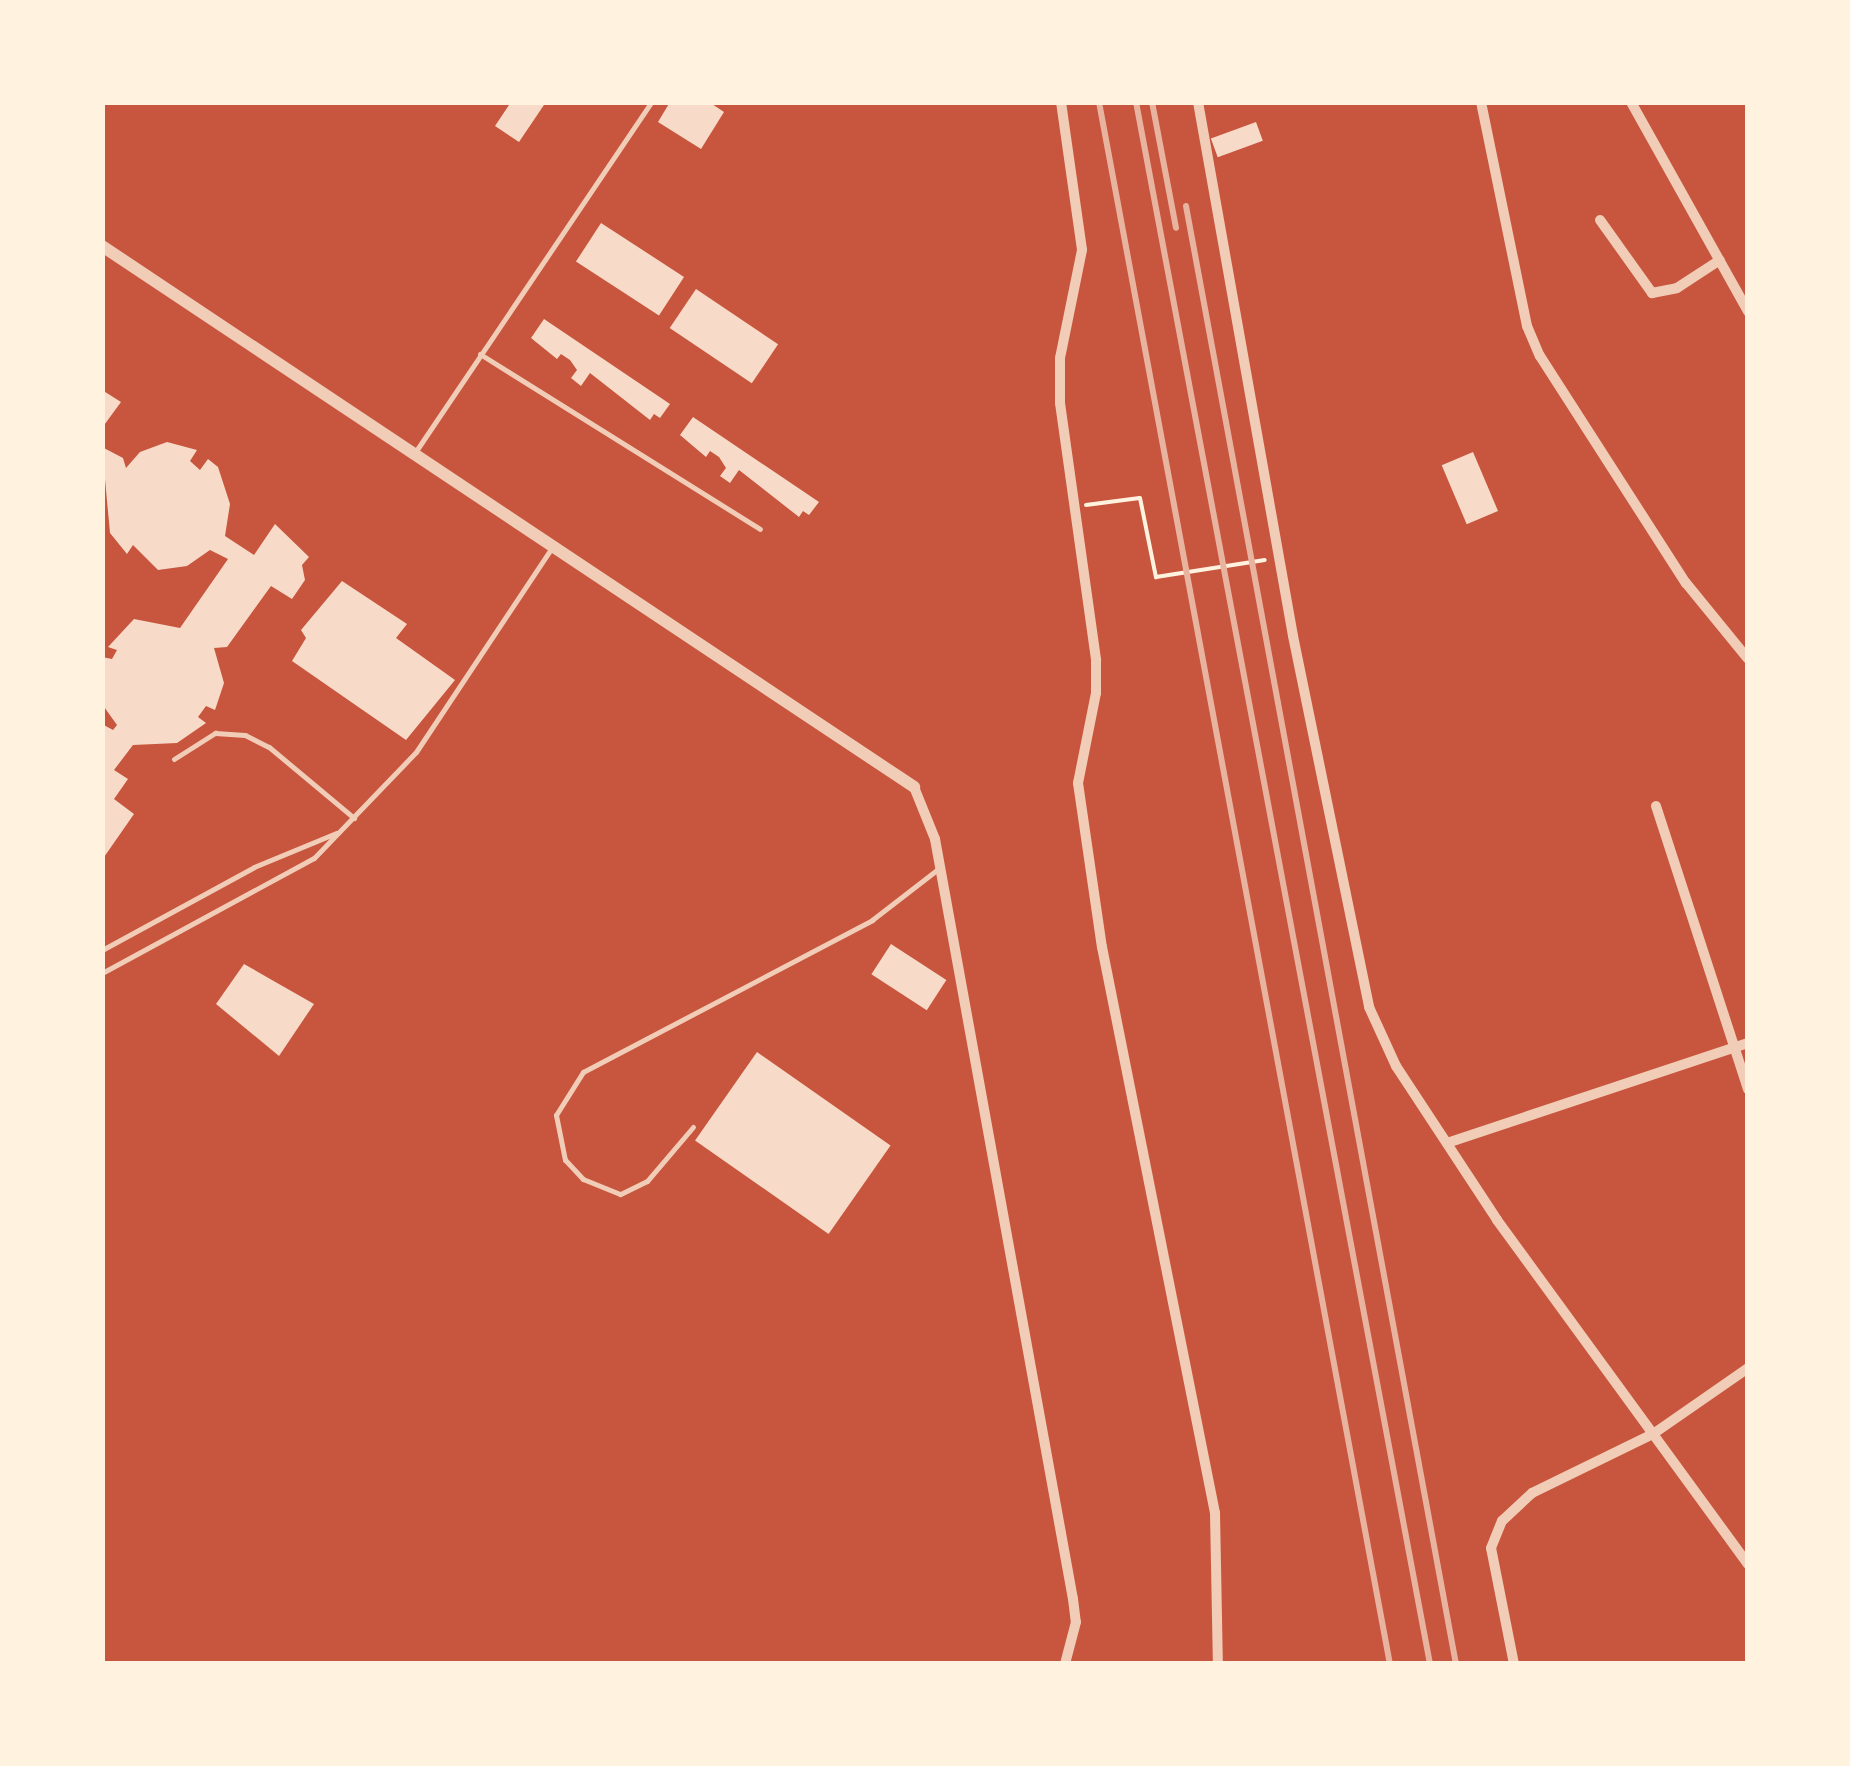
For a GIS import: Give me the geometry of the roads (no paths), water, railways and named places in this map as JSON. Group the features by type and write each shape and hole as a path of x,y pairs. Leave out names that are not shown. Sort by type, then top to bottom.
{"street":[{"path":"1061,102 1082,250 1060,358 1072,507 1096,660 1096,693 1078,783 1102,947 1215,1512 1218,1664"},
{"path":"1214,102 1199,106 1361,976 1396,1066 1447,1144 1748,1564"},
{"path":"1482,102 1528,326 1540,356 1686,584 1748,659"},
{"path":"1648,102 1634,106 1748,312"},
{"path":"1600,220 1652,293 1677,288 1720,260"},
{"path":"102,246 914,787 940,867 1073,1599 1076,1622 1064,1664"},
{"path":"1656,806 1731,1048 1748,1089"},
{"path":"1447,1144 1748,1043"},
{"path":"1514,1664 1492,1561 1494,1533 1532,1493 1653,1434 1748,1368"}],"lane":[{"path":"414,453 651,102"},
{"path":"480,354 760,530"},
{"path":"102,973 314,858 416,752 553,546"},
{"path":"174,759 215,732 245,735 269,746 354,818"},
{"path":"102,950 268,860 340,832"},
{"path":"693,1128 647,1180 620,1194 584,1179 566,1160 556,1115 570,1087 610,1054 872,920 940,867"}],"railway":[{"path":"1099,102 1390,1664"},
{"path":"1136,102 1430,1664"},
{"path":"1152,102 1176,228"},
{"path":"1186,206 1456,1664"}]}
